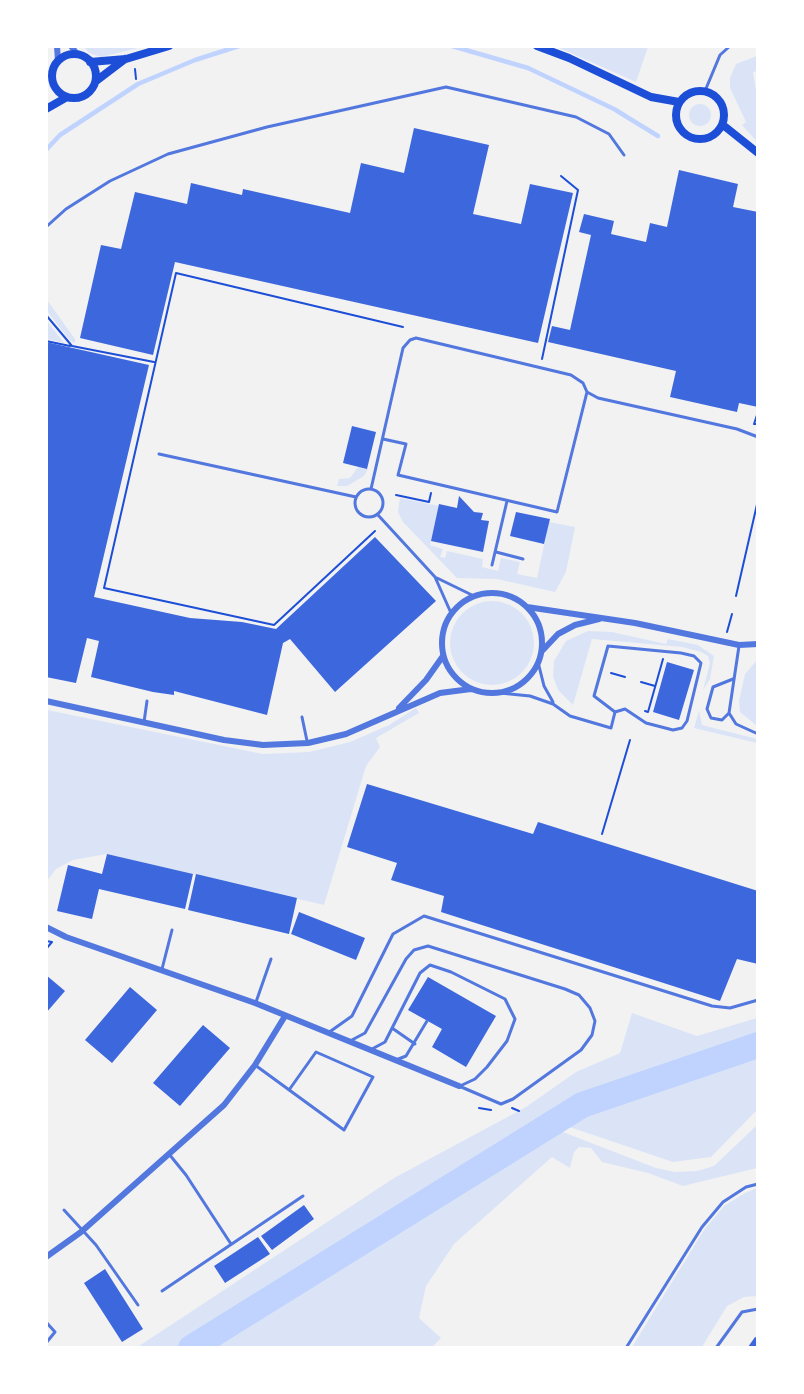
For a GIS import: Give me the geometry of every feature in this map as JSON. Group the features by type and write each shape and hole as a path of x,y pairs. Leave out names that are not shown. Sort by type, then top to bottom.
{"main road":[{"path":"90,62 126,59 169,46"},
{"path":"537,46 569,58 651,97 679,102"},
{"path":"67,98 59,93 53,83 52,74 58,61 74,50 90,62 96,72 96,81"},
{"path":"46,109 67,98 85,96 96,81 126,59"},
{"path":"46,92 53,83"},
{"path":"705,91 718,98 722,104 723,124 713,136 705,139 689,137 678,126 676,118 679,102 690,92 705,91"},
{"path":"723,124 758,153"}],"street":[{"path":"57,46 58,61"},
{"path":"603,618 574,625 558,634 542,651 538,662 526,680 514,689 500,693 485,693 471,689 458,681 449,670 443,656 441,641 444,626 451,613 474,596 488,593 502,594 526,607 603,618 739,645 758,644"},
{"path":"526,607 540,629 542,651"},
{"path":"396,710 426,680 443,656"},
{"path":"46,701 224,740 263,745 308,743 347,734 396,710 440,693 471,689"},
{"path":"46,927 66,937 255,1003 459,1086"},
{"path":"46,1257 81,1232 224,1105 255,1065 285,1016"}],"lane":[{"path":"705,91 720,55 730,46"},
{"path":"46,227 66,209 110,181 168,154 257,129 446,87 576,117 609,134 624,155"},
{"path":"370,489 403,348 410,340 416,338 571,375 583,383 587,392 598,398 737,429 758,437"},
{"path":"383,439 406,444 398,475 557,512 587,392"},
{"path":"159,454 356,497"},
{"path":"370,489 379,493 384,501 378,515 369,518 360,515 355,507 356,497 362,491 370,489"},
{"path":"492,565 507,501"},
{"path":"378,515 435,577 451,613"},
{"path":"495,552 523,559"},
{"path":"435,577 474,596"},
{"path":"733,679 713,687 707,709 711,718 722,720 729,713 739,645"},
{"path":"608,646 694,656 701,663 687,720 682,728 673,730 646,723 625,709 615,712 594,696 608,646"},
{"path":"538,662 544,686 553,704"},
{"path":"500,693 530,696 553,704 570,716 611,728 615,712"},
{"path":"144,722 147,701"},
{"path":"729,713 736,724 758,734"},
{"path":"302,717 308,743"},
{"path":"328,1033 352,1016 393,934 424,916 712,1006 730,1008 758,1000"},
{"path":"162,970 172,930"},
{"path":"349,1041 365,1033 406,959 414,950 428,946 579,995 590,1008 595,1021 592,1035 581,1050 555,1071 501,1104 459,1086"},
{"path":"255,1003 271,958"},
{"path":"370,1050 385,1042 420,973 430,965 451,972 505,999 515,1019 507,1041 487,1067 475,1079 459,1086"},
{"path":"395,1060 406,1056 427,1021"},
{"path":"392,1028 414,1044"},
{"path":"255,1065 289,1090 344,1130 373,1077 316,1052 289,1090"},
{"path":"169,1154 186,1175 231,1244"},
{"path":"626,1347 702,1227 723,1202 746,1187 758,1184"},
{"path":"162,1291 303,1196"},
{"path":"64,1210 81,1232 96,1245 138,1305"},
{"path":"716,1347 742,1312 758,1309"},
{"path":"46,1322 55,1332 46,1343"}],"path":[{"path":"542,359 578,190 561,176"},
{"path":"375,531 274,625 104,588 176,273 403,327"},
{"path":"46,315 72,346"},
{"path":"46,341 155,363"},
{"path":"758,412 754,424 758,424"},
{"path":"396,495 429,502 433,483"},
{"path":"736,596 758,500"},
{"path":"727,632 732,614"},
{"path":"648,712 665,651"},
{"path":"601,670 625,678"},
{"path":"641,682 655,686"},
{"path":"602,834 630,740"},
{"path":"46,949 52,942"}],"shaded area":[{"path":"84,47 142,47 101,57 89,53"},
{"path":"557,47 648,47 636,82"},
{"path":"757,56 757,71 753,72 757,96 757,142 742,125 746,122 730,88 730,78 736,64"},
{"path":"700,104 708,107 711,115 708,123 700,126 692,123 689,115 692,107"},
{"path":"47,300 75,339 75,343 70,341 47,311"},
{"path":"47,321 64,343 47,339"},
{"path":"358,467 368,469 364,476 347,486 337,486 339,479 350,478"},
{"path":"400,498 439,506 430,545 443,549 440,557 445,558 447,551 483,559 482,567 498,571 501,558 520,562 517,574 537,578 549,522 575,527 566,572 555,592 497,579 457,578 403,522 398,512"},
{"path":"492,601 508,604 527,620 534,643 531,659 515,678 492,685 476,682 457,666 450,643 453,627 469,608"},
{"path":"588,631 612,632 666,644 668,639 698,645 714,656 710,679 703,690 710,663 708,656 701,652 682,647 592,639 573,705 558,690 553,676 554,661 566,641"},
{"path":"757,660 757,726 740,712 739,701 745,674"},
{"path":"416,708 419,713 376,738 380,747 366,766 324,905 107,854 73,860 56,869 47,881 47,710 263,754 309,752 350,742 389,725"},
{"path":"699,710 702,725 757,739 757,743 694,728"},
{"path":"632,1013 697,1036 757,1018 757,1110 711,1157 673,1162 543,1118 178,1347 136,1348 394,1178 526,1107 576,1072 620,1053"},
{"path":"757,1125 757,1168 683,1186 648,1173 602,1162 591,1148 579,1147 574,1152 570,1168 552,1157 454,1244 426,1286 419,1318 441,1338 432,1347 197,1347 555,1129 656,1168 675,1172 697,1171 714,1166"},
{"path":"757,1188 757,1296 744,1297 727,1306 702,1347 632,1347 704,1230 724,1206"}],"building":[{"path":"414,128 489,145 473,214 521,224 530,184 573,193 538,343 175,262 153,355 80,338 101,245 121,249 135,192 187,204 191,183 242,195 243,189 350,213 361,163 404,173"},
{"path":"679,170 738,184 733,207 758,212 758,407 739,403 737,412 670,397 676,371 548,342 552,326 570,330 591,235 579,232 584,214 614,221 611,234 646,242 650,223 667,227"},
{"path":"46,342 149,365 94,597 190,618 242,622 276,629 375,537 436,601 335,692 290,639 283,643 267,715 174,691 174,695 153,692 91,677 99,641 87,638 76,683 46,677"},
{"path":"352,426 376,432 367,469 343,463"},
{"path":"459,496 474,512 483,513 481,520 489,521 483,552 431,541 439,504 457,508"},
{"path":"516,512 550,519 544,544 510,536"},
{"path":"667,662 694,670 679,720 653,712"},
{"path":"367,784 533,834 538,822 758,891 758,964 737,959 720,1001 441,912 444,896 391,880 397,863 347,847"},
{"path":"107,854 193,874 185,909 99,889 92,919 57,911 68,865 102,874"},
{"path":"196,874 297,898 289,934 188,910"},
{"path":"299,912 365,938 356,960 291,934"},
{"path":"46,975 65,991 46,1013"},
{"path":"428,977 496,1016 466,1067 432,1047 442,1029 408,1010"},
{"path":"130,987 157,1010 112,1063 85,1040"},
{"path":"203,1025 230,1048 180,1106 153,1083"},
{"path":"304,1205 314,1219 272,1250 261,1236"},
{"path":"258,1237 270,1254 225,1283 214,1266"},
{"path":"105,1269 143,1329 122,1342 84,1283"},
{"path":"755,1337 758,1338 758,1347 748,1347"}],"waterway":[{"path":"46,150 60,135 138,84 195,60 239,46"},
{"path":"452,46 528,68 614,109 658,136"},
{"path":"191,1348 582,1105 758,1045"}]}
